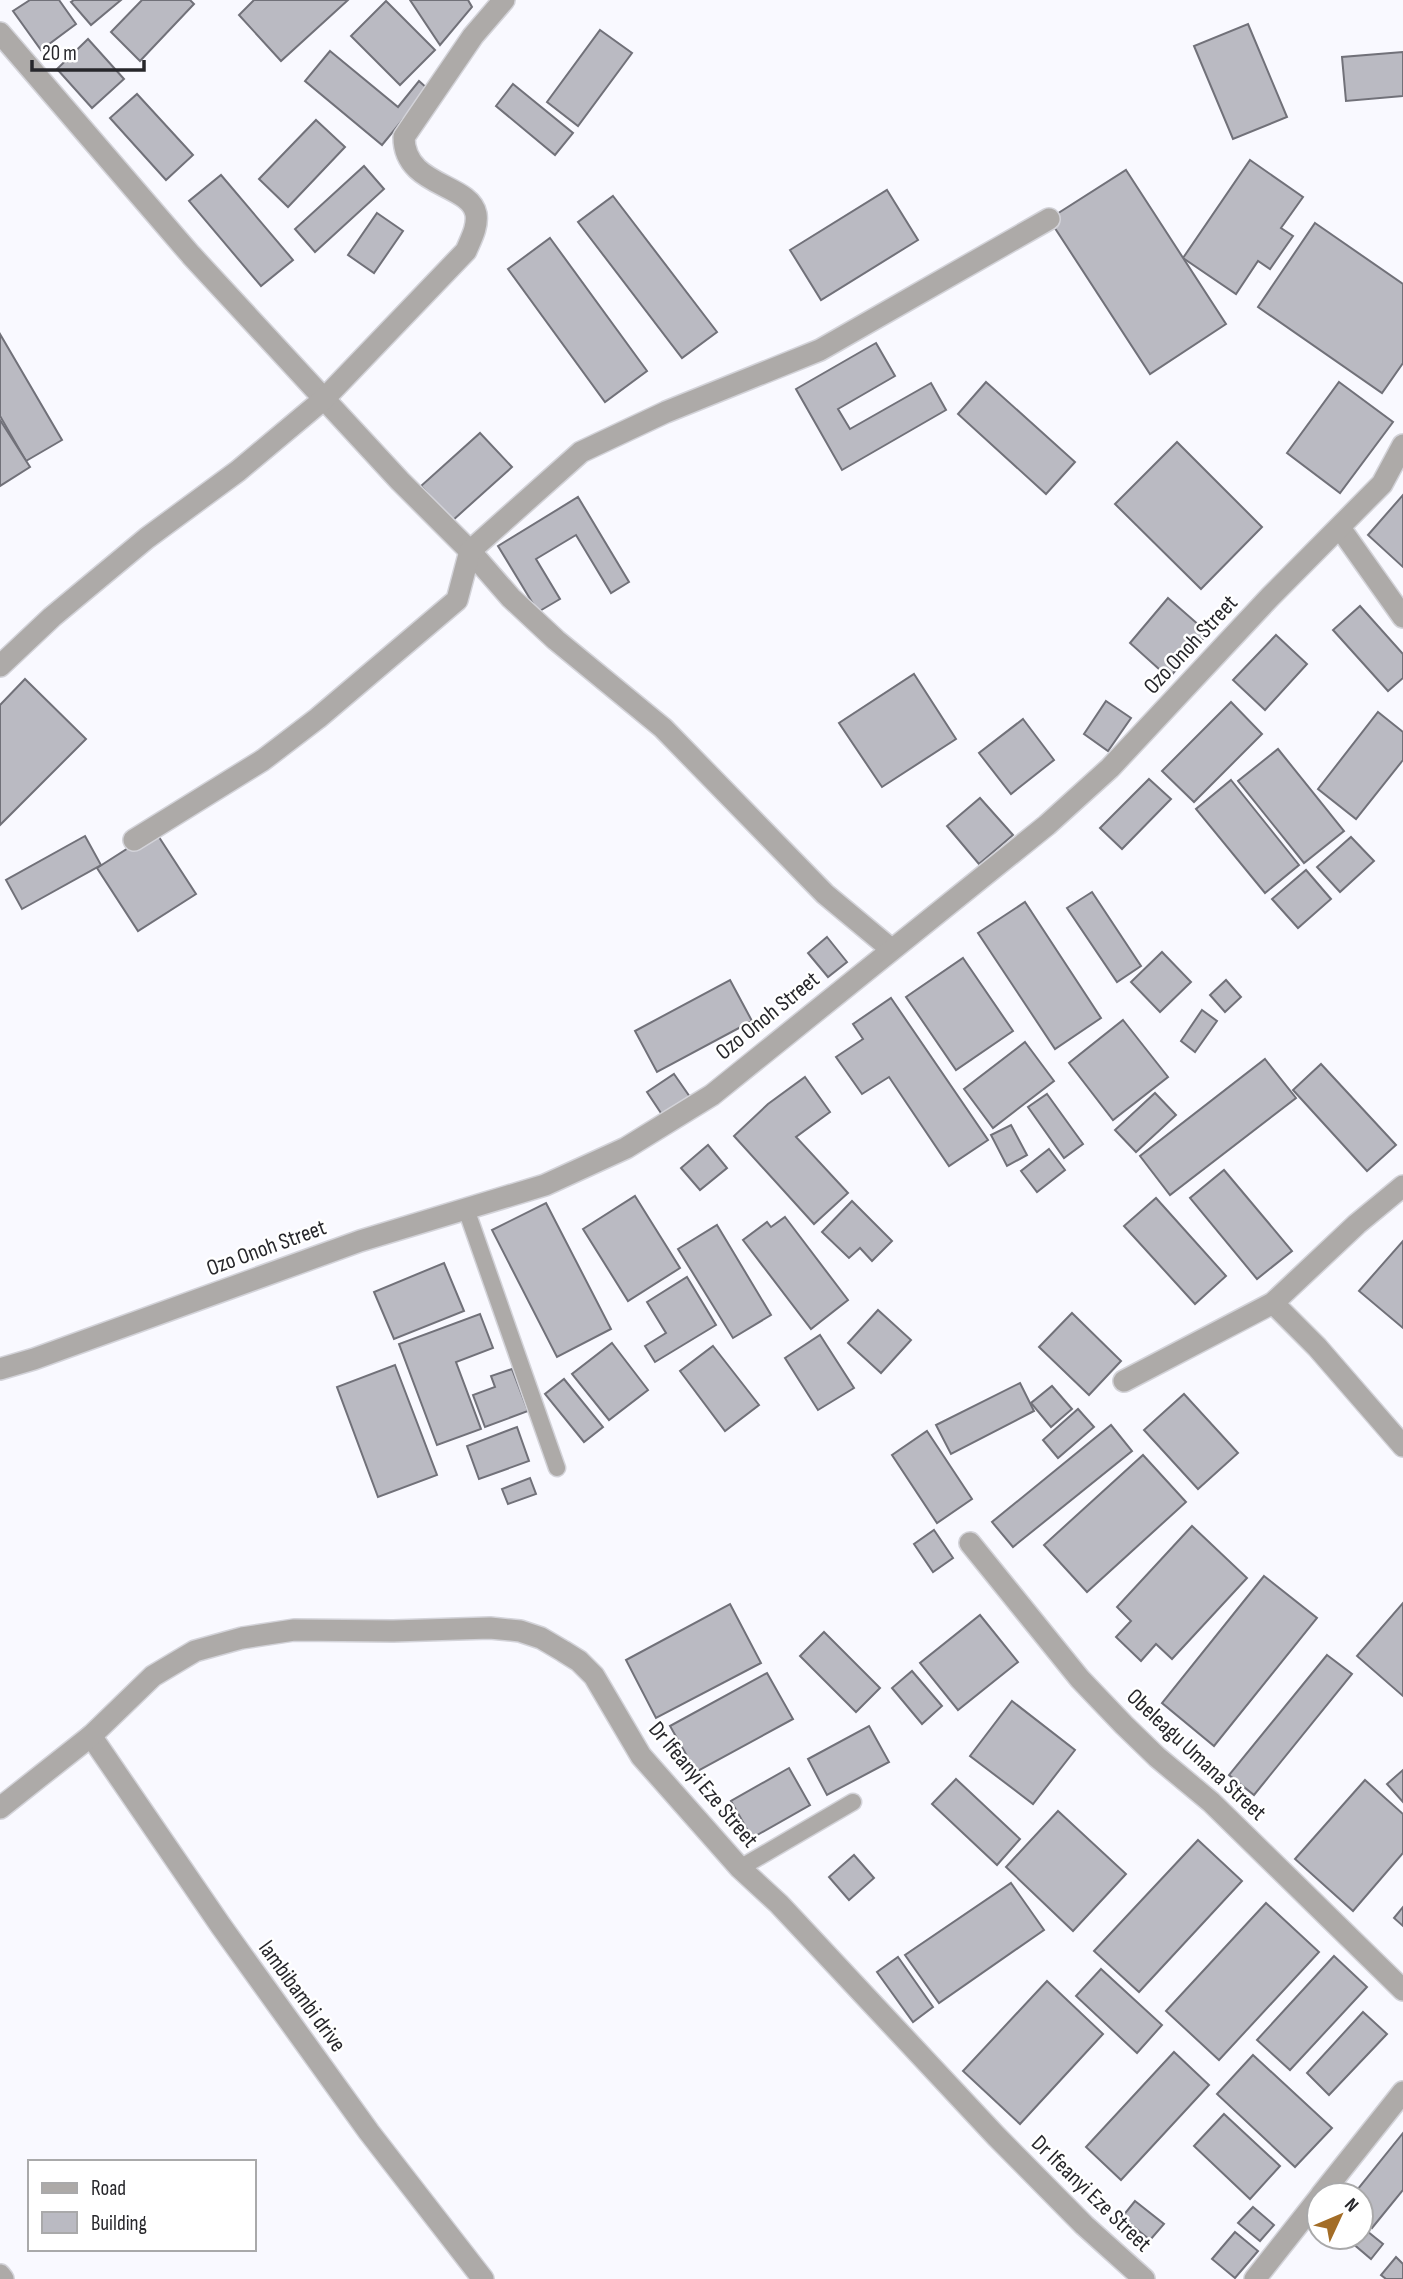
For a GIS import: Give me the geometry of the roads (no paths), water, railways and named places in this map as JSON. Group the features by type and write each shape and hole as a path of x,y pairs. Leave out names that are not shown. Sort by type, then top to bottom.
{"street":[{"path":"0,666 52,617 148,538 238,471 324,399 466,251 476,226 471,202 422,174 404,151 404,138 473,36 503,0"},
{"path":"0,33 191,256 400,481 470,551 511,598 556,640 663,728 825,894 891,949"},
{"path":"134,840 263,760 318,718 457,600 470,551 580,452 666,412 820,350 1049,219"},
{"name":"Ozo Onoh Street","path":"0,1369 360,1241 545,1185 626,1148 712,1095 1047,825 1110,768 1270,597 1382,484 1403,445"},
{"path":"1340,527 1403,617"},
{"path":"1124,1381 1273,1303 1357,1224 1403,1186"},
{"path":"1273,1303 1317,1347 1403,1446"},
{"name":"Obeleagu Umana Street","path":"970,1543 1080,1679 1157,1757 1229,1819 1403,1990"},
{"name":"Dr Ifeanyi Eze Street","path":"0,1808 90,1736 135,1691 162,1670 195,1651 242,1638 294,1630 490,1628 520,1631 541,1638 579,1661 594,1675 641,1756 740,1868 779,1903 996,2136 1084,2225 1144,2279"},
{"name":"lambibambi drive","path":"90,1736 221,1926 354,2110 483,2279"},
{"path":"1333,2181 1403,2092"},
{"path":"1255,2279 1305,2216"},
{"path":"0,2275 3,2279"}],"lane":[{"path":"466,1209 557,1468"},
{"path":"740,1868 853,1802"}]}
